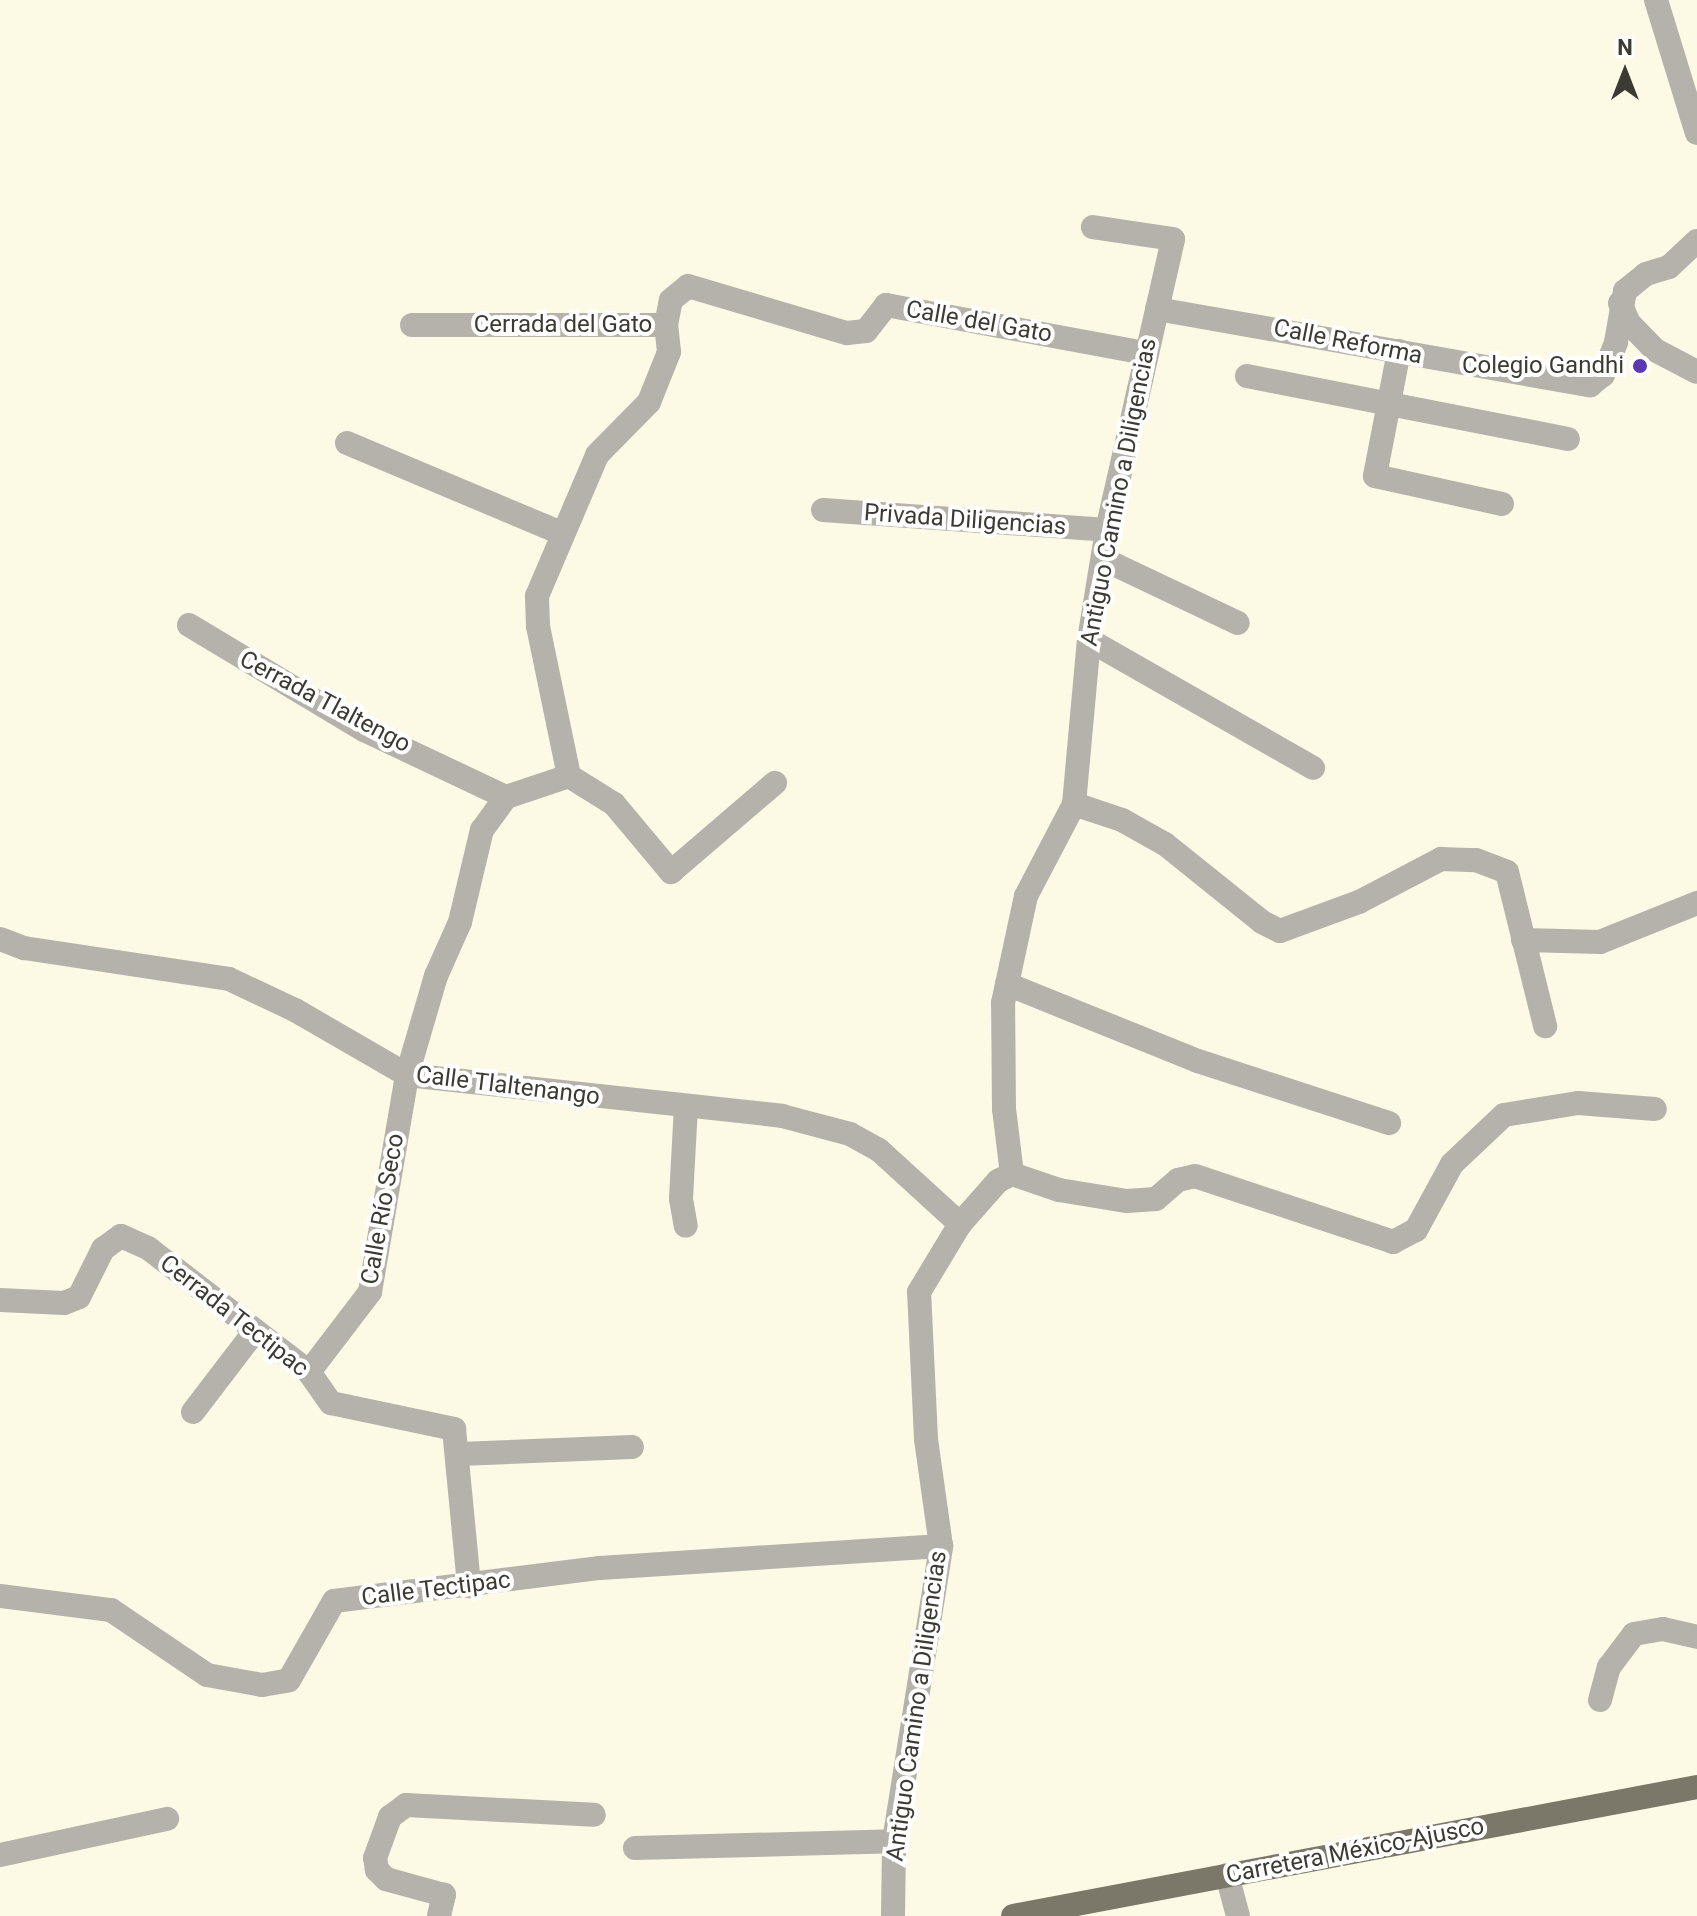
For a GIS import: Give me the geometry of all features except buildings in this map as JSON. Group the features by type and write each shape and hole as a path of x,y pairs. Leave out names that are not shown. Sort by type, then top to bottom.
{"main road":[{"name":"Carretera México-Ajusco","path":"1013,1916 1697,1787"}],"street":[{"path":"1656,0 1697,133"},
{"name":"Antiguo Camino a Diligencias","path":"893,1916 894,1841 941,1546 926,1439 919,1292 960,1224 998,1181 1012,1174 1001,1042 1007,984 1026,896 1074,804 1089,640 1107,530 1144,353 1173,239 1093,227"},
{"path":"1695,245 1669,267 1632,281 1620,303 1629,323 1655,350 1697,372"},
{"name":"Cerrada del Gato","path":"412,325 666,325 671,300 688,286"},
{"name":"Calle del Gato","path":"688,286 847,333 866,331 886,305 1144,353"},
{"name":"Calle Reforma","path":"1157,309 1590,385 1603,375 1616,342 1620,303"},
{"path":"666,325 669,352 649,402 597,455 561,533 537,596 538,626 569,776 614,804 671,872 775,783"},
{"path":"1399,351 1375,476 1502,504"},
{"path":"1247,376 1568,439"},
{"path":"347,443 561,533"},
{"name":"Privada Diligencias","path":"823,510 1107,530"},
{"path":"1103,559 1238,623"},
{"name":"Cerrada Tlaltengo","path":"189,625 364,730 506,797"},
{"path":"1089,640 1313,768"},
{"path":"506,797 569,776"},
{"name":"Calle Río Seco","path":"309,1372 370,1292 407,1075 436,976 460,922 482,830 506,797"},
{"path":"1074,804 1122,820 1165,844 1262,922 1280,931 1359,902 1441,859 1476,860 1507,872 1545,1026"},
{"path":"1523,940 1600,942 1697,903"},
{"name":"Calle Tlaltenango","path":"0,939 24,948 229,979 295,1010 407,1075 782,1116 850,1134 879,1150 960,1224"},
{"path":"1007,984 1198,1061 1389,1123"},
{"path":"1012,1174 1059,1190 1127,1201 1156,1199 1178,1180 1195,1176 1393,1242 1416,1230 1452,1164 1504,1115 1525,1107 1578,1103 1655,1109"},
{"path":"686,1106 681,1199 686,1226"},
{"name":"Cerrada Tectipac","path":"0,1300 64,1303 79,1297 103,1249 121,1236 148,1248 309,1372 331,1403 454,1429 460,1454"},
{"path":"193,1412 255,1331"},
{"path":"469,1586 460,1454 632,1447"},
{"name":"Calle Tectipac","path":"0,1596 111,1610 207,1675 262,1685 289,1680 334,1601 600,1568 941,1546"},
{"path":"1600,1700 1609,1667 1634,1634 1663,1629 1697,1637"},
{"path":"439,1916 444,1895 386,1879 377,1870 375,1858 390,1817 406,1805 594,1815"},
{"path":"0,1855 167,1819"},
{"path":"635,1848 894,1841"},
{"path":"1227,1875 1238,1916"}],"place":[{"name":"Colegio Gandhi","path":"1640,366"}]}
